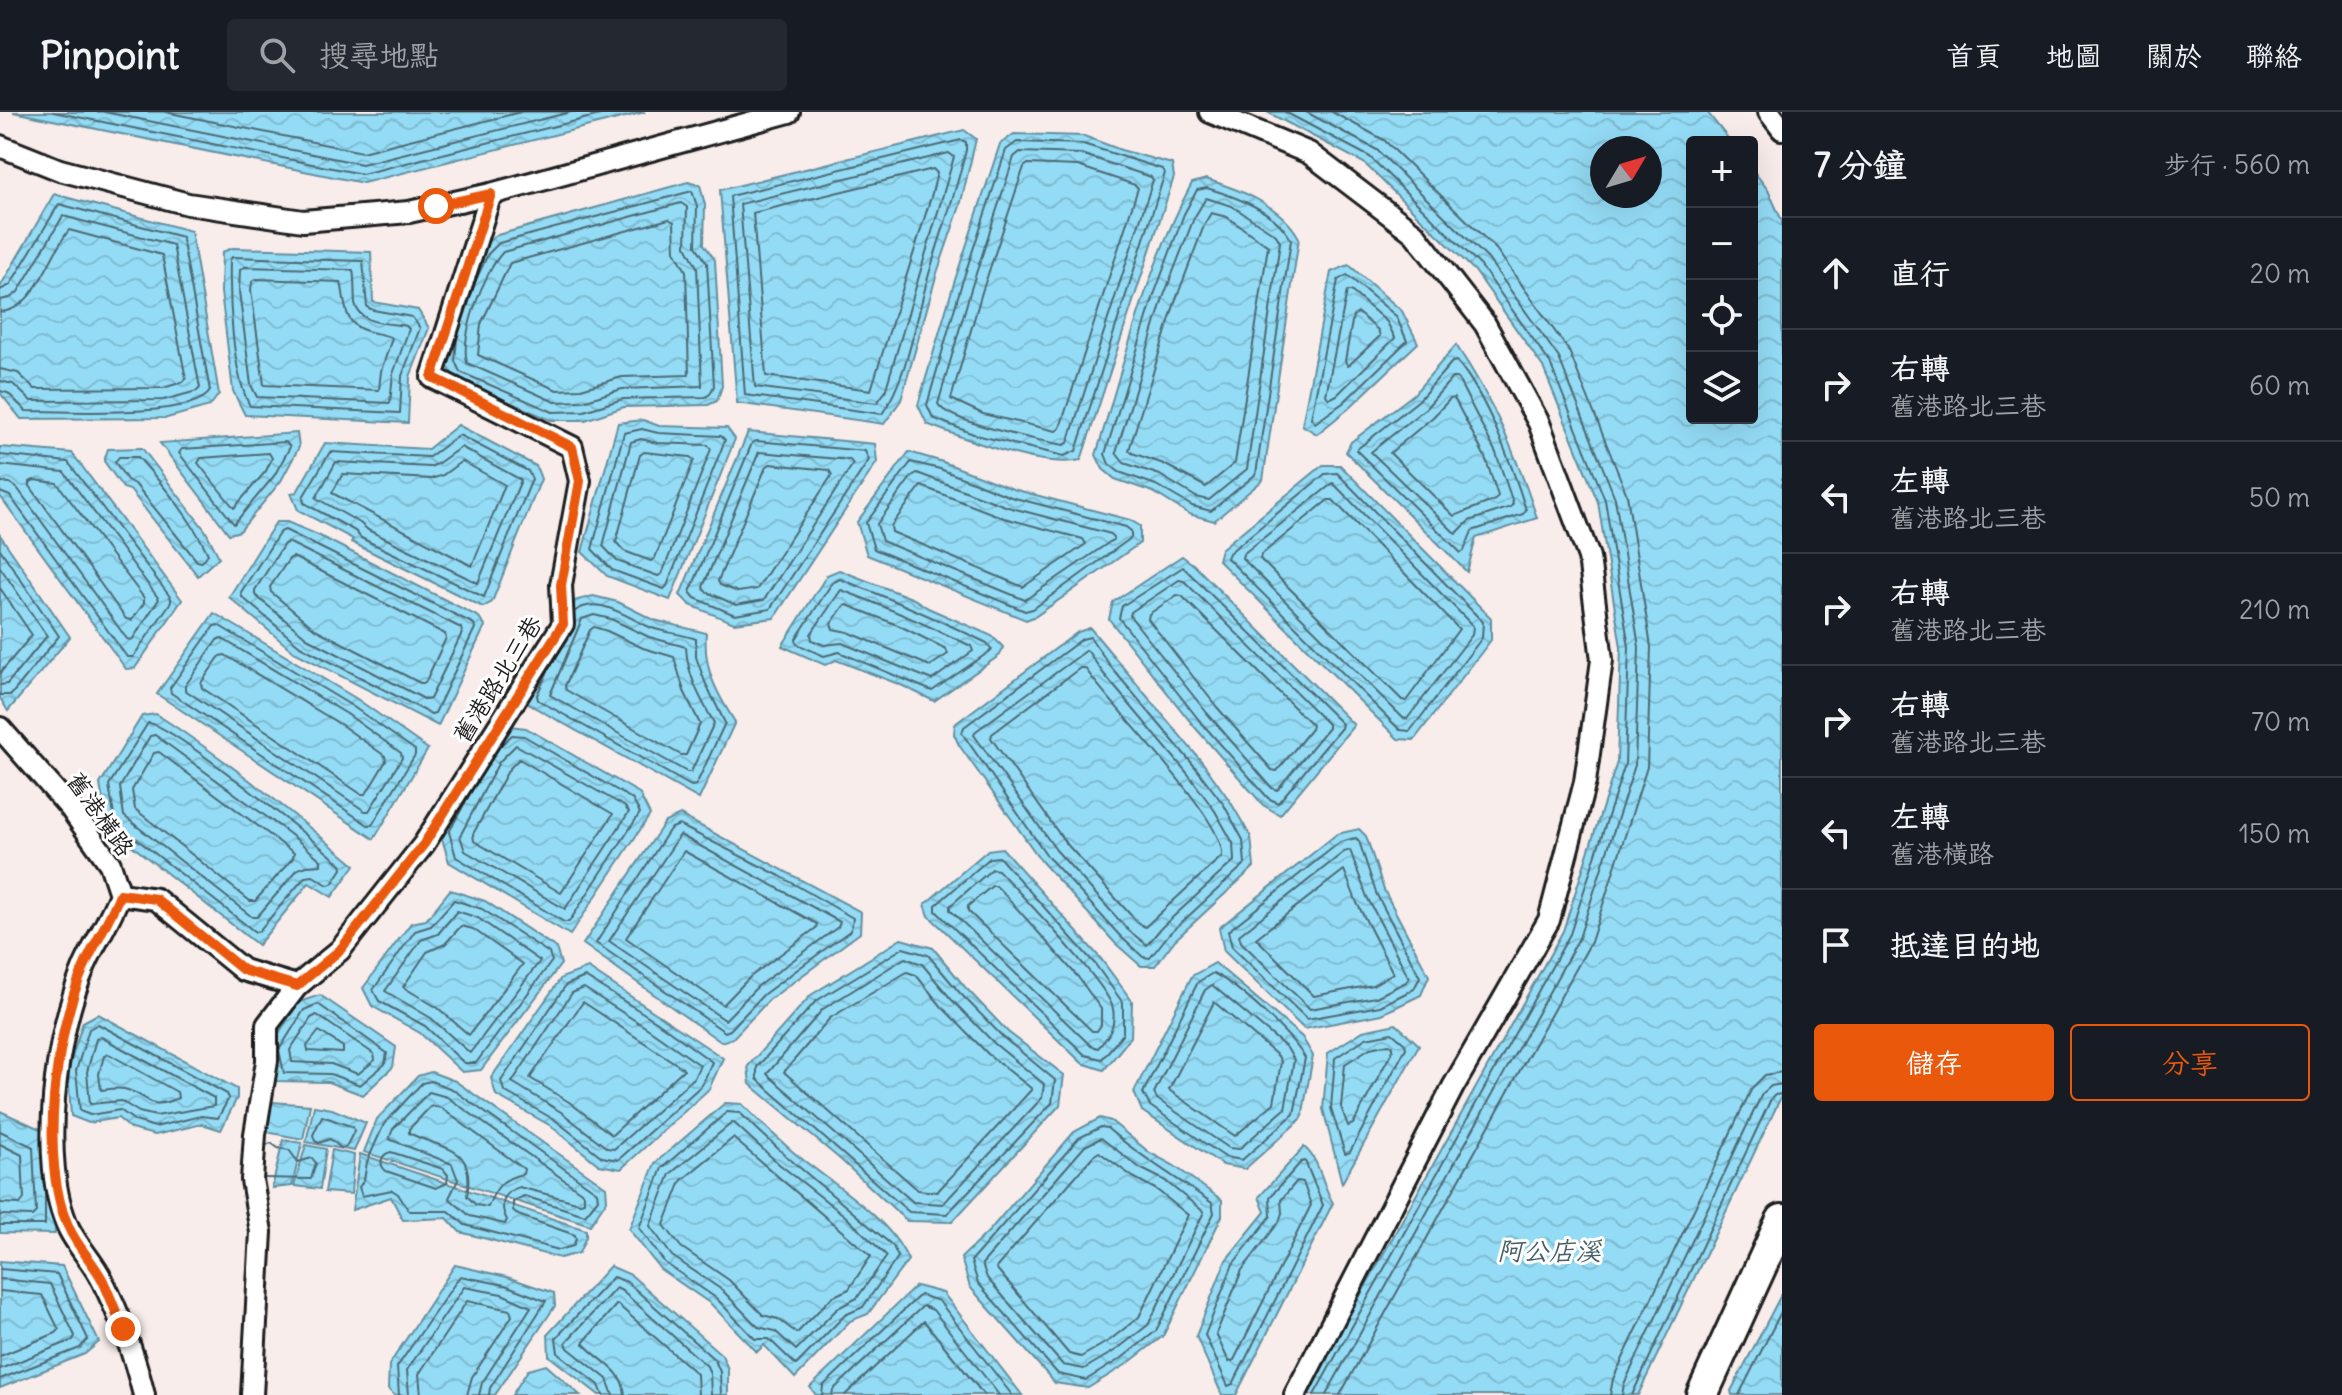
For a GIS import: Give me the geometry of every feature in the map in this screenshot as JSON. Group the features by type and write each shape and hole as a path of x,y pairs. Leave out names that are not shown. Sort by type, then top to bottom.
{"street":[{"path":"0,146 60,170 188,204 303,221 409,212 491,194 789,112"},
{"path":"1210,112 1309,153 1414,233 1485,324 1539,423 1589,557 1602,660 1585,782 1549,920 1453,1087 1295,1395"},
{"path":"1769,112 1782,129"},
{"name":"舊港路北三巷","path":"252,1395 261,1232 252,1180 255,1134 267,1061 267,1025 297,986 340,950 424,844 563,624 561,585 580,481 572,447 432,377 491,194"},
{"name":"舊港橫路","path":"0,728 71,809 110,864 120,894 84,966 61,1038 54,1109 54,1179 69,1228 102,1278 134,1355 144,1395"},
{"path":"120,894 156,899 243,970 297,986"},
{"path":"1710,1388 1782,1220"}],"water":[{"path":"13,112 645,112 363,183"},
{"name":"阿公店溪","path":"1267,112 1707,112 1726,136 1686,136 1686,424 1758,424 1758,177 1768,190 1782,221 1782,1095 1638,1395 1305,1395 1563,931 1617,762 1621,647 1598,502 1543,367 1475,271 1364,163"},
{"path":"964,130 976,139 960,206 937,273 901,400 884,424 737,403 720,190"},
{"path":"1014,134 1084,136 1172,164 1174,177 1081,460 1064,462 1025,457 982,444 927,424 918,405 1000,144"},
{"path":"1206,179 1259,200 1282,216 1299,238 1263,480 1214,521 1189,514 1153,492 1115,479 1103,469 1096,455 1162,248 1192,183"},
{"path":"688,182 700,185 705,205 704,244 715,260 722,386 717,401 708,405 624,407 585,420 551,420 454,378 446,363 481,249 494,236"},
{"path":"54,194 191,231 219,394 210,406 167,418 21,419 0,393 0,287"},
{"path":"233,248 371,252 373,302 418,310 429,328 410,377 408,423 245,415 233,391 221,292 222,252"},
{"path":"1349,265 1402,311 1418,343 1317,434 1302,425 1331,272"},
{"path":"1456,345 1503,429 1537,518 1476,538 1467,572 1346,452 1351,442 1414,394"},
{"path":"643,420 659,426 727,428 735,439 670,600 607,576 582,552 618,423"},
{"path":"458,425 536,466 541,479 492,602 483,607 351,542 353,539 298,510 291,493 297,492 325,443 428,449"},
{"path":"748,432 875,444 877,462 774,618 734,623 690,605 680,595"},
{"path":"297,433 299,447 281,481 240,531 229,534 160,443"},
{"path":"0,447 72,453 182,600 135,668 126,669 0,496"},
{"path":"142,448 205,530 219,557 198,576 104,461 108,449"},
{"path":"909,452 1013,489 1130,520 1140,526 1140,543 1026,620 867,555 857,522"},
{"path":"1323,465 1340,465 1491,618 1491,640 1414,740 1398,739 1218,560 1221,549"},
{"path":"276,522 287,522 318,535 479,617 485,626 438,726 294,652 229,597"},
{"path":"0,535 70,637 8,711 0,698"},
{"path":"1182,556 1354,725 1280,815 1263,805 1193,725 1109,619 1113,602"},
{"path":"839,570 914,599 992,636 1003,647 1000,655 934,701 836,660 825,665 782,646 827,575"},
{"path":"593,596 618,602 654,620 706,633 712,679 735,722 699,799 525,702 570,602"},
{"path":"214,613 357,699 428,749 374,839 157,694"},
{"path":"1090,628 1203,763 1251,837 1254,867 1175,940 1155,966 1141,966 1115,943 1042,862 954,734 955,724 1078,632"},
{"path":"156,714 233,768 355,865 332,897 309,883 258,945 107,826 100,784 142,716"},
{"path":"509,726 526,728 639,793 650,815 570,935 449,862 440,832"},
{"path":"680,815 861,912 860,933 769,1000 733,1038 721,1042 583,944 665,822"},
{"path":"1359,829 1366,836 1384,890 1429,976 1421,995 1382,1014 1304,1029 1224,951 1219,928 1337,834"},
{"path":"1002,848 1101,959 1132,1001 1131,1037 1104,1070 1082,1063 929,916 925,904 988,850"},
{"path":"450,890 485,901 556,948 561,964 481,1070 462,1072 420,1033 372,1006 363,988 411,923 426,920"},
{"path":"901,939 933,948 1008,1032 1064,1075 1060,1105 952,1222 907,1221 841,1160 750,1084 748,1066 811,995"},
{"path":"1215,963 1302,1037 1313,1056 1302,1118 1245,1169 1223,1165 1142,1111 1134,1092 1192,976"},
{"path":"588,968 723,1058 709,1089 621,1169 599,1165 551,1126 496,1095 491,1078 561,978"},
{"path":"320,995 396,1047 393,1067 363,1095 328,1082 275,1081 270,1047 299,1002"},
{"path":"98,1014 237,1089 237,1098 221,1130 202,1124 155,1135 131,1129 118,1118 89,1123 71,1116 68,1070 83,1022"},
{"path":"1396,1024 1419,1045 1342,1183 1323,1109 1328,1053 1363,1031"},
{"path":"431,1072 455,1081 606,1187 607,1200 590,1225 364,1152 377,1119 418,1076"},
{"path":"272,1102 310,1105 303,1139 266,1132 264,1123"},
{"path":"725,1103 742,1104 792,1151 873,1214 899,1244 908,1260 868,1314 850,1321 795,1378 764,1345 757,1352 711,1304 660,1269 629,1229 655,1163"},
{"path":"314,1106 332,1109 366,1123 354,1151 306,1142"},
{"path":"0,1111 51,1134 55,1234 0,1233"},
{"path":"1100,1118 1111,1121 1150,1153 1173,1165 1222,1200 1222,1216 1163,1336 1127,1364 1088,1388 1055,1383 970,1287 961,1258 989,1231 1074,1132"},
{"path":"283,1140 302,1143 292,1186 272,1188"},
{"path":"306,1145 326,1149 320,1189 294,1186"},
{"path":"1304,1147 1314,1159 1333,1203 1236,1395 1222,1395 1196,1336 1226,1260 1265,1212 1259,1197"},
{"path":"332,1150 354,1155 351,1194 325,1192"},
{"path":"360,1154 586,1230 586,1237 579,1253 560,1258 460,1232 447,1218 403,1220 391,1197 352,1210"},
{"path":"0,1261 62,1266 99,1342 85,1354 0,1388"},
{"path":"455,1265 507,1277 554,1293 555,1306 495,1395 394,1395 388,1389 389,1365"},
{"path":"610,1266 631,1275 722,1355 728,1369 728,1395 599,1395 549,1356 548,1334"},
{"path":"916,1286 943,1293 1022,1395 816,1395 810,1387"},
{"path":"1782,1293 1782,1395 1732,1395 1731,1391"},
{"path":"546,1365 580,1395 512,1395 528,1370"}],"route":[{"path":"123,1329 102,1278 69,1228 54,1179 54,1109 61,1038 84,966 120,894 156,899 243,970 297,986 340,950 424,844 563,624 561,585 580,481 572,447 432,377 491,194 436,206"}]}
